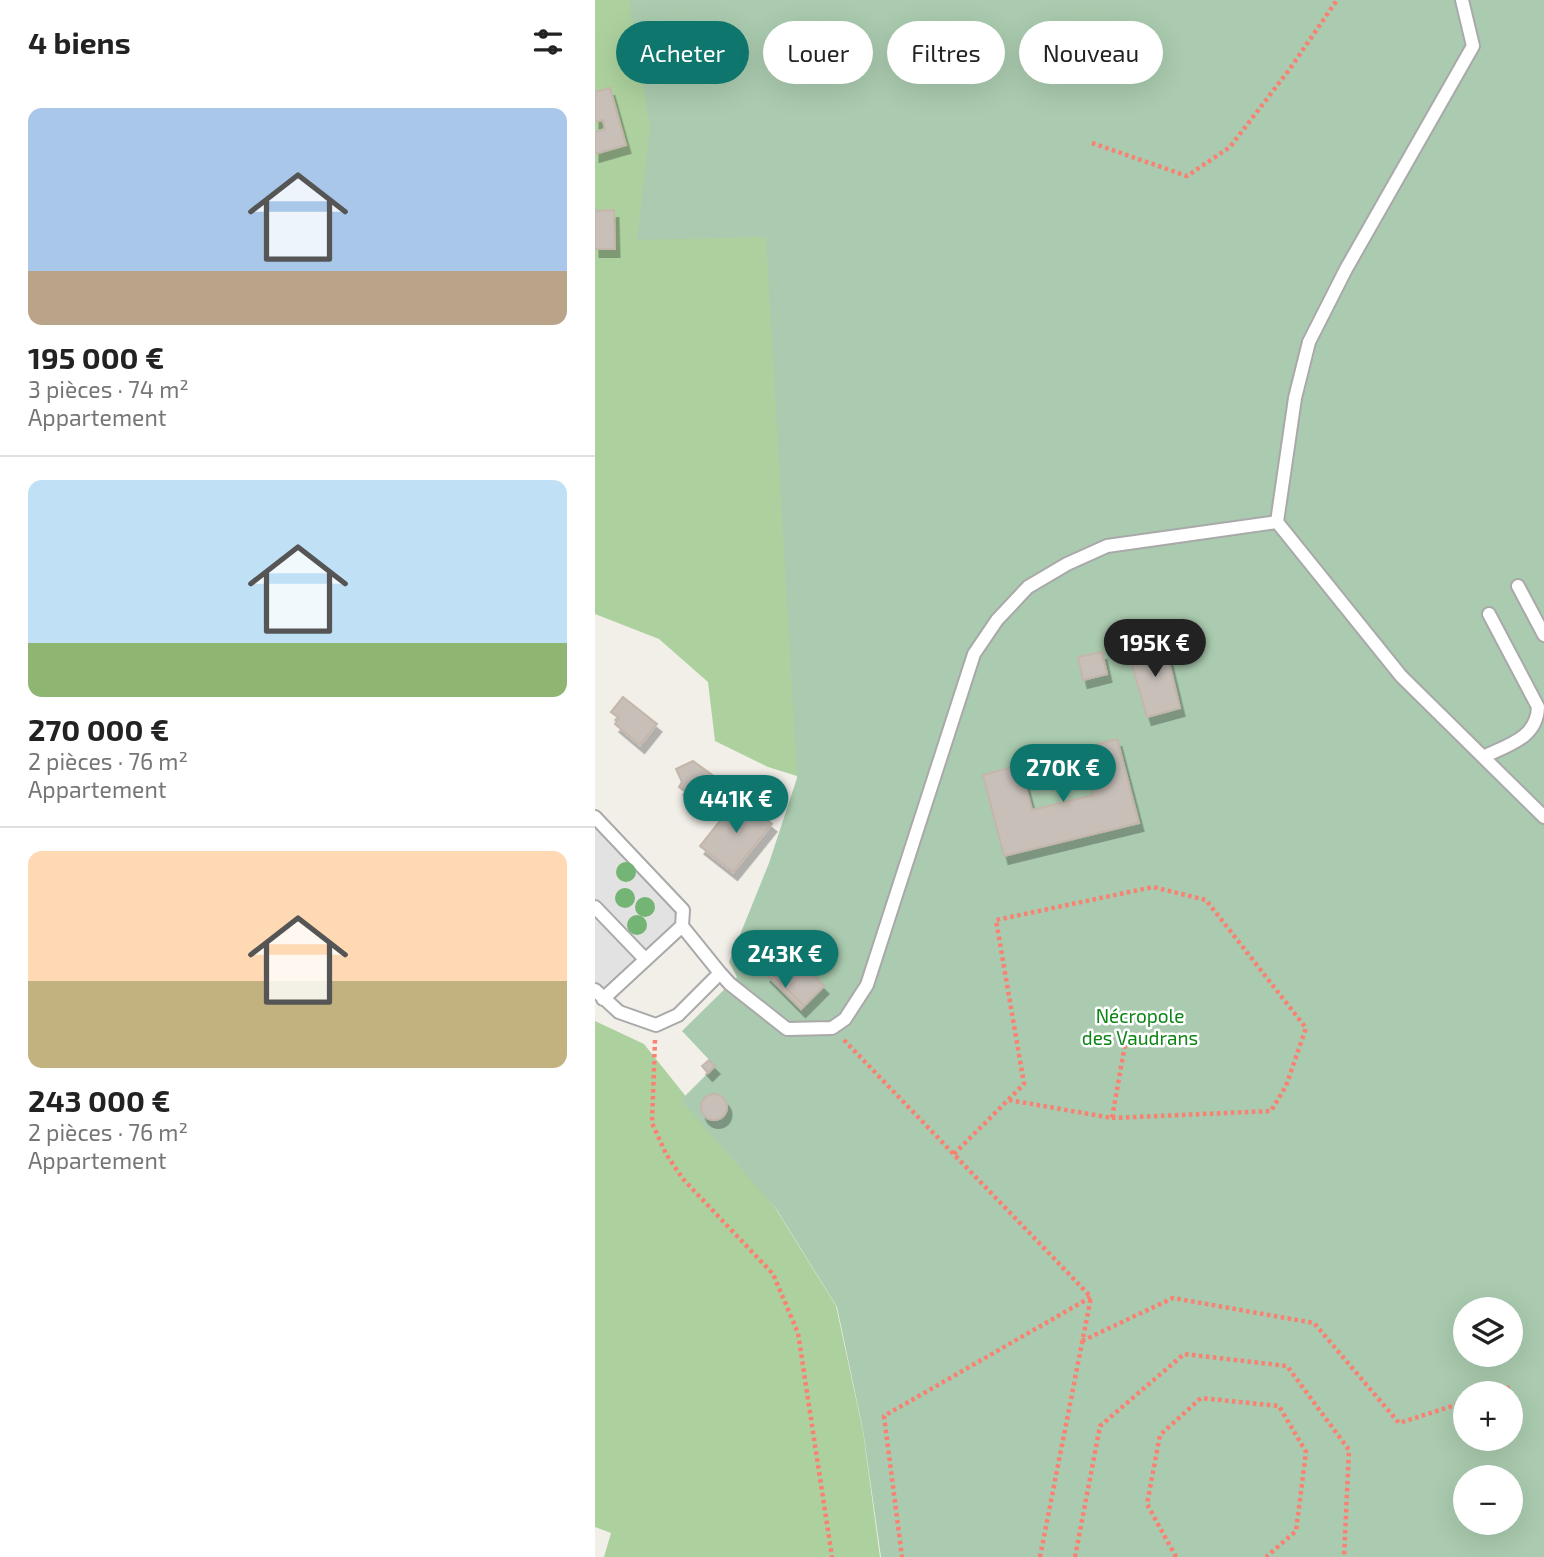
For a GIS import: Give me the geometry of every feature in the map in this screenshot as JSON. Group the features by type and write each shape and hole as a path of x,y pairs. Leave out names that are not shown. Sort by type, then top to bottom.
{"lane":[{"path":"1462,0 1473,46 1346,269 1309,342 1295,398 1277,523 1401,677 1544,817"},
{"path":"595,817 683,910 682,926 730,984 786,1029 832,1028 845,1019 867,985 974,654 997,620 1028,587 1067,564 1107,546 1277,523"},
{"path":"1518,586 1544,635"},
{"path":"1483,757 1528,735 1538,722 1538,707 1489,614"},
{"path":"595,907 645,959"},
{"path":"682,926 599,995 619,1013 656,1025 678,1015 720,972"}],"path":[{"path":"1092,143 1187,176 1230,147 1289,70 1336,0"},
{"path":"954,1154 1024,1084 996,920 1153,887 1206,900 1306,1028 1286,1086 1271,1111 1112,1118 1009,1100"},
{"path":"656,1025 652,1123 666,1154 683,1179 773,1274 798,1333 832,1557"},
{"path":"832,1028 1091,1297"},
{"path":"1112,1118 1126,1033"},
{"path":"1040,1557 1091,1297"},
{"path":"902,1557 884,1416 1091,1297"},
{"path":"1082,1341 1173,1298 1314,1323 1399,1423 1453,1406"},
{"path":"1075,1557 1100,1426 1184,1354 1287,1366 1349,1450 1343,1557"},
{"path":"1175,1557 1147,1504 1160,1435 1201,1398 1279,1406 1306,1452 1296,1531 1266,1557"}],"green space":[{"path":"595,0 902,0 902,21 887,21 887,84 901,84 897,807 768,767 715,741 708,682 659,639 595,614"},
{"name":"Nécropole des Vaudrans","path":"629,0 1544,0 1544,1557 881,1557 863,1430 837,1307 777,1210 681,1100 715,1066 682,1031 737,977 729,962 769,863 797,778 766,237 637,240 650,127 643,84 749,84 749,21 632,21"},
{"path":"595,1021 644,1044 776,1209 836,1306 863,1431 880,1557 604,1557 611,1533 595,1527"}],"shaded area":[{"path":"595,817 683,910 682,926 603,999 595,990"}],"building":[{"path":"610,88 626,145 595,154 595,132 605,129 603,120 595,122 595,92"},
{"path":"614,210 615,249 595,249 595,211"},
{"path":"1164,641 1180,708 1147,717 1128,651"},
{"path":"1102,652 1107,674 1083,680 1078,657"},
{"path":"623,697 657,724 640,745 615,724 619,718 611,712"},
{"path":"1117,739 1139,823 1004,856 983,775 1020,765 1032,810 1093,795 1080,749"},
{"path":"693,761 722,782 704,806 679,787 682,782 676,769"},
{"path":"739,797 772,824 733,872 700,846"},
{"path":"789,951 824,986 804,1006 769,971"},
{"path":"769,971 804,1006 801,1009 766,974"},
{"path":"709,1060 715,1066 708,1073 702,1066"},
{"path":"714,1094 723,1098 727,1107 723,1116 714,1120 705,1116 701,1107 705,1098"}]}
